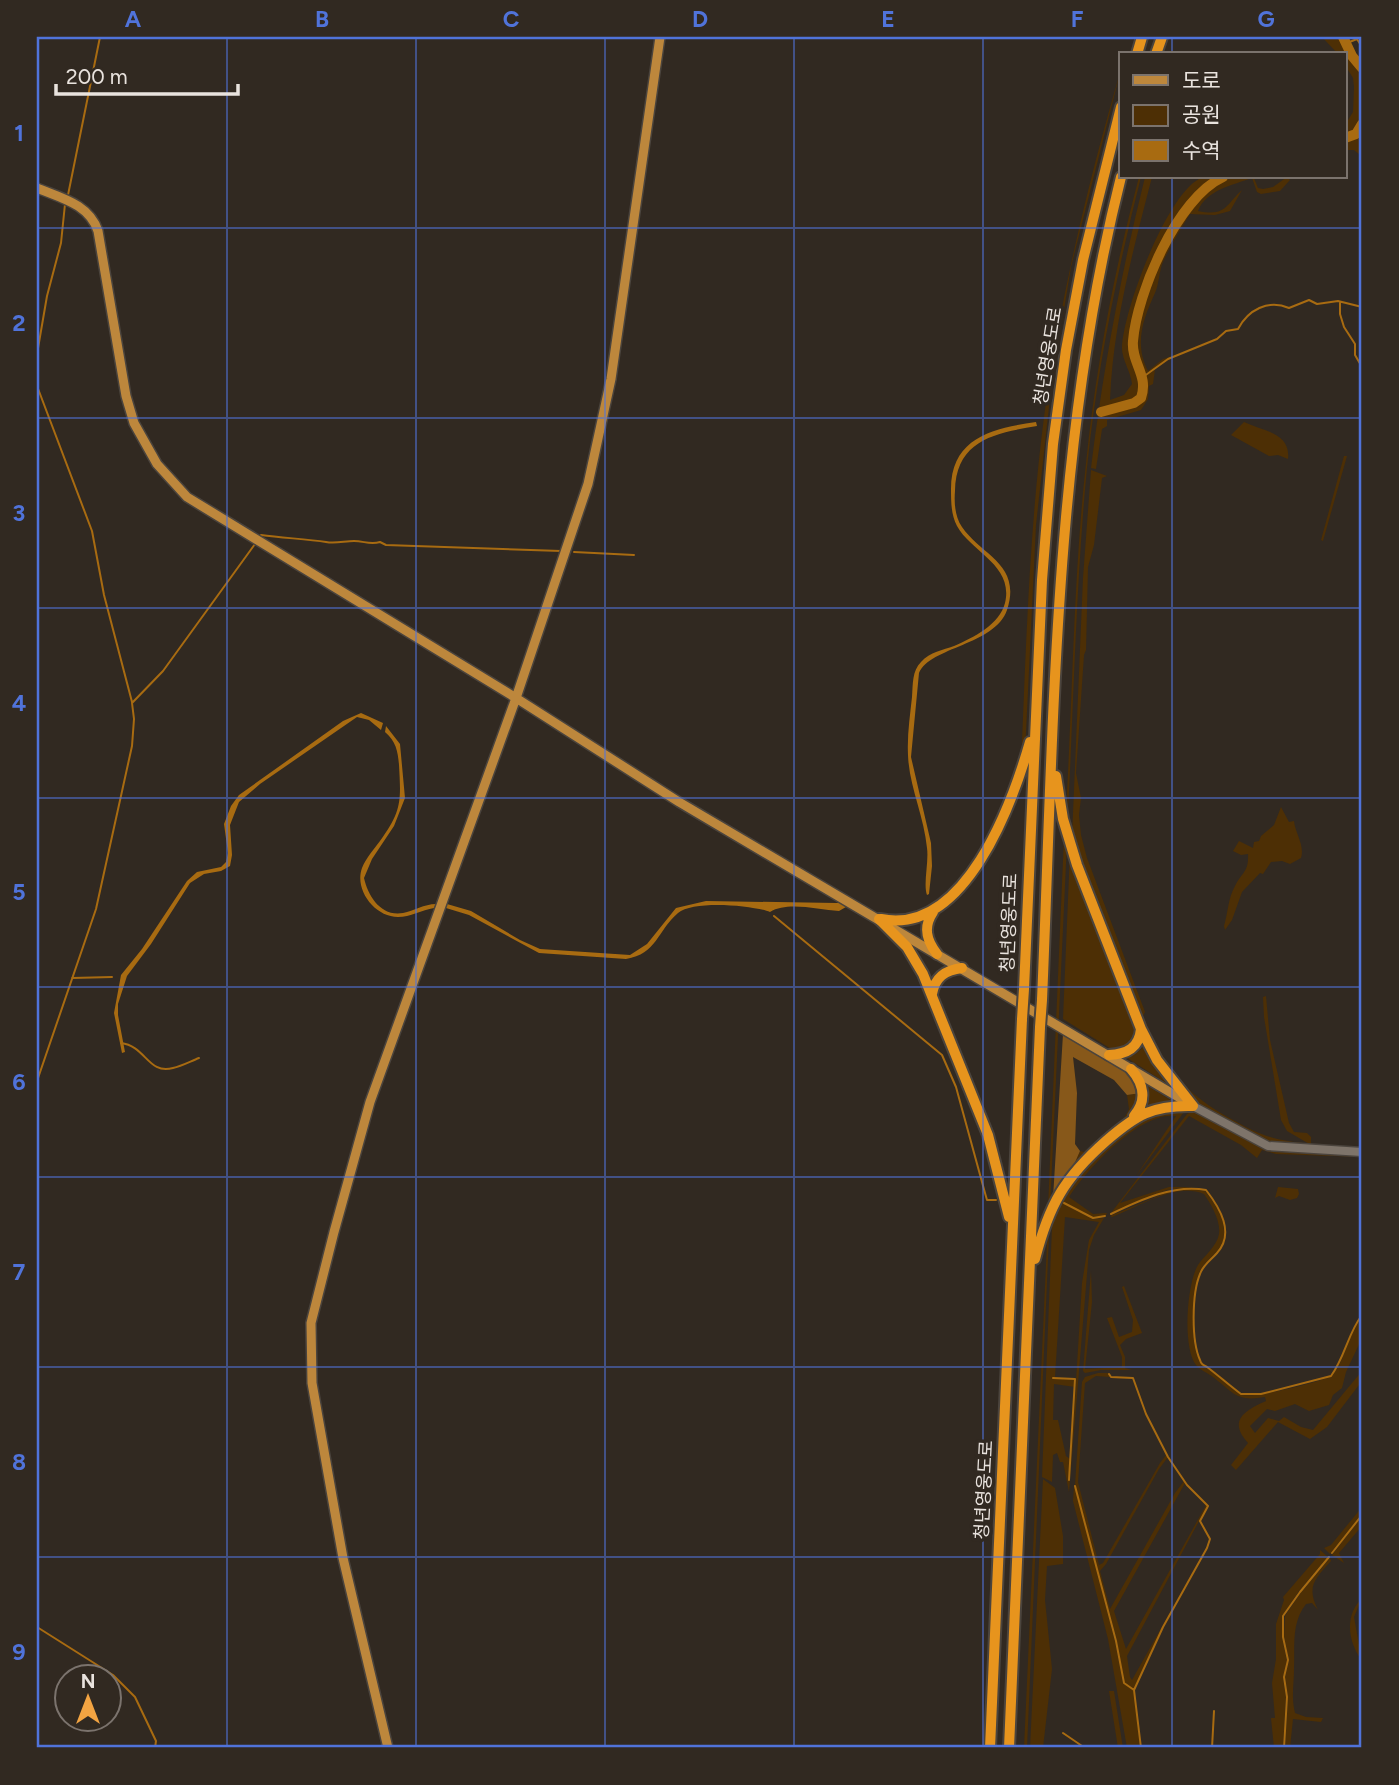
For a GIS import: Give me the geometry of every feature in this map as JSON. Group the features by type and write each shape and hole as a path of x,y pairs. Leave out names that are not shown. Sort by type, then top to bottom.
{"highway":[{"name":"청년영웅도로","path":"990,1748 1035,715 1046,521 1066,350 1090,226 1119,115"},
{"name":"청년영웅도로","path":"1009,1748 1060,581 1073,434 1093,306 1121,178"},
{"path":"937,954 927,938 928,920 976,866 1002,822 1019,779 1035,715"},
{"path":"1052,750 1069,841 1142,1029 1157,1060 1193,1106"},
{"path":"879,919 906,921 938,907"},
{"path":"879,919 907,947 932,994 994,1152 1007,1205 1012,1250"},
{"path":"932,994 934,985 944,972 962,968"},
{"path":"1109,1055 1128,1051 1136,1046 1142,1029"},
{"path":"1029,1279 1047,1219 1067,1180 1139,1111 1142,1085 1131,1069"},
{"path":"1132,1119 1154,1109 1193,1106"}],"main road":[{"path":"388,1748 343,1559 312,1383 310,1331 362,1128 516,698 585,496 606,407 660,37"},
{"path":"37,188 85,209 94,218 126,396 134,423 157,464 187,496 516,698 679,802 1193,1106 1268,1146 1362,1153"}],"green space":[{"path":"1322,37 1342,37 1351,57 1362,70 1362,118 1353,133 1346,136 1346,123 1353,112 1353,78 1346,67 1346,52 1336,52"},
{"path":"1119,76 1071,267 1051,389 1036,525 1025,753 1021,767 1031,548 1044,417 1058,328 1076,241"},
{"path":"1362,127 1360,155 1354,150 1346,150 1346,140 1356,135"},
{"path":"1141,178 1116,285 1091,431 1083,511 1068,812 1076,586 1082,504 1095,391 1122,248"},
{"path":"1145,178 1152,178 1120,316 1110,400 1124,395 1132,384 1122,352 1124,331 1138,283 1160,230 1186,190 1201,178 1219,178 1204,188 1174,227 1148,278 1139,303 1132,346 1142,391 1141,398 1146,387 1144,377 1155,370 1148,399 1141,410 1107,420 1107,426 1102,429 1096,469 1091,468 1114,322"},
{"path":"1228,178 1252,178 1221,189 1207,198 1198,211 1220,211 1242,190 1230,211 1215,215 1190,214 1172,244 1163,262 1147,312 1141,341 1148,371 1163,359 1174,356 1143,375 1134,344 1136,324 1152,274 1179,224 1212,187"},
{"path":"1252,178 1258,188 1263,189 1273,187 1286,178 1290,180 1280,191 1261,194 1257,192"},
{"path":"1244,422 1280,438 1288,450 1288,459 1278,455 1269,456 1231,435"},
{"path":"1344,456 1347,456 1323,541 1321,540"},
{"path":"1091,470 1107,476 1102,478 1094,545 1088,567 1086,650 1076,773 1081,798 1081,835 1087,858 1145,1012 1143,1016 1159,1050 1177,1077 1201,1100 1243,1125 1267,1136 1307,1145 1265,1142 1202,1108 1181,1085 1153,1045 1096,906 1072,837 1083,578"},
{"path":"1281,807 1289,822 1294,821 1302,848 1301,858 1290,864 1282,861 1271,862 1263,874 1260,873 1242,892 1232,920 1225,930 1231,895 1248,860 1248,854 1241,855 1233,851 1239,841 1253,848 1254,842 1259,841 1274,825"},
{"path":"1064,837 1067,842 1050,1209 1048,1208"},
{"path":"1070,851 1139,1038 1116,1052 1063,1019"},
{"path":"1266,996 1270,1040 1289,1123 1294,1132 1307,1133 1311,1137 1311,1145 1287,1131 1281,1120 1264,1017 1263,997"},
{"path":"1145,1045 1174,1088 1127,1058"},
{"path":"1146,1085 1179,1105 1145,1111"},
{"path":"1141,1093 1138,1109 1070,1174 1080,1151 1084,1152 1122,1122 1129,1109 1127,1095"},
{"path":"1184,1112 1136,1176 1176,1116 1162,1117 1131,1132 1101,1158 1069,1197 1093,1214 1107,1213 1106,1215 1093,1217 1064,1204 1093,1219 1104,1218 1089,1250 1070,1480 1069,1492 1063,1462 1060,1462 1057,1453 1053,1455 1052,1482 1042,1477 1052,1227 1066,1197 1085,1171 1134,1126 1158,1115","holes":["1065,1217 1099,1222 1089,1240 1082,1283 1070,1480 1070,1459 1066,1456 1058,1420 1053,1420 1054,1384 1075,1387 1075,1380 1051,1378 1055,1377"]},
{"path":"1191,1112 1269,1150 1362,1157 1276,1154 1262,1150 1257,1158 1241,1145 1189,1116 1120,1203 1169,1187 1193,1187 1167,1190 1111,1213"},
{"path":"1278,1187 1298,1189 1299,1194 1297,1198 1290,1200 1279,1196 1275,1198"},
{"path":"1193,1189 1205,1191 1221,1217 1224,1228 1221,1246 1202,1268 1197,1282 1193,1306 1193,1333 1197,1355 1208,1370 1223,1378 1237,1392 1243,1395 1260,1394 1332,1376 1362,1316 1362,1338 1346,1372 1342,1388 1333,1395 1329,1405 1309,1411 1295,1404 1275,1411 1267,1409 1250,1426 1255,1433 1268,1418 1279,1421 1284,1417 1301,1427 1313,1430 1362,1371 1362,1381 1327,1427 1310,1439 1278,1422 1236,1470 1231,1465 1248,1443 1239,1428 1239,1422 1246,1412 1266,1401 1265,1397 1248,1398 1236,1395 1198,1367 1192,1356 1188,1330 1189,1300 1198,1265 1213,1247 1219,1234 1212,1208 1204,1194 1181,1191 1157,1197 1110,1216 1168,1192"},
{"path":"1049,1236 1027,1748 1024,1748 1047,1242"},
{"path":"1091,1271 1092,1302 1085,1369 1122,1367 1122,1357 1107,1318 1112,1317 1119,1337 1132,1332 1133,1320 1122,1287 1124,1286 1142,1333 1126,1339 1120,1345 1125,1357 1125,1368 1132,1370 1083,1371"},
{"path":"1108,1373 1110,1377 1096,1376 1085,1383 1078,1482 1099,1565 1103,1563 1160,1463 1167,1454 1168,1457 1100,1571 1110,1609 1175,1493 1184,1481 1185,1483 1114,1611 1126,1649 1206,1503 1207,1506 1127,1656 1132,1680 1191,1575 1134,1689 1124,1683 1117,1641 1075,1485 1082,1382 1085,1377"},
{"path":"1043,1479 1055,1488 1063,1536 1063,1564 1047,1566 1045,1600 1052,1669 1043,1748 1030,1748"},
{"path":"1074,1486 1115,1641 1123,1683 1134,1690 1140,1748 1127,1748 1108,1639 1073,1501"},
{"path":"1362,1507 1362,1514 1330,1554 1324,1548 1331,1545"},
{"path":"1362,1516 1362,1526 1339,1553 1344,1563 1332,1555"},
{"path":"1320,1550 1328,1557 1299,1591 1283,1616 1282,1637 1287,1661 1283,1677 1286,1697 1283,1748 1274,1748 1271,1718 1275,1718 1272,1683 1276,1659 1276,1624 1283,1597 1320,1554"},
{"path":"1330,1558 1331,1561 1314,1583 1314,1602 1318,1610 1312,1603 1306,1604 1298,1619 1294,1643 1295,1713 1323,1718 1321,1722 1293,1719 1290,1748 1285,1748 1288,1697 1285,1677 1289,1660 1284,1637 1285,1616"},
{"path":"1362,1598 1354,1617 1362,1661 1351,1637 1350,1621"},
{"path":"1109,1691 1114,1691 1123,1748 1118,1748"}],"shaded area":[{"path":"1063,1034 1134,1076 1141,1093 1127,1095 1114,1080 1073,1057 1077,1093 1075,1144 1080,1151 1070,1174 1053,1198"}],"water":[{"path":"1036,422 1037,426 993,436 981,442 962,460 957,474 956,514 970,537 1005,571 1010,594 1007,610 1000,622 990,631 936,657 925,664 919,673 911,757 931,843 932,866 927,895 927,848 908,755 914,674 928,656 969,639 992,624 1002,611 1006,590 997,569 963,535 955,522 951,498 953,471 958,457 978,438 1005,428"},
{"path":"361,713 383,723 381,730 369,720 357,717 260,784 239,802 230,825 230,866 221,871 204,874 190,883 127,976 118,1004 125,1052 122,1053 114,1013 121,975 142,949 187,881 197,872 221,867 226,862 228,853 224,824 231,806 239,795 343,721"},
{"path":"386,726 400,744 405,798 394,826 372,859 364,878 372,898 388,912 403,913 436,904 434,908 402,917 390,916 374,907 364,893 360,876 370,854 393,822 398,805 398,756 394,743 385,732"},
{"path":"706,901 842,903 846,907 839,911 785,907 770,912 750,907 696,906 678,913 651,947 626,959 539,953 469,915 446,908 447,904 471,911 540,949 630,955 647,944 676,908"}],"waterway":[{"path":"68,195 100,37"},
{"path":"1343,37 1352,56 1362,68"},
{"path":"1347,43 1357,39 1362,47"},
{"path":"1346,138 1356,134 1362,124"},
{"path":"1101,412 1134,403 1141,398 1143,382 1133,341 1142,298 1175,225 1206,188 1221,178"},
{"path":"37,354 47,296 61,243 65,204"},
{"path":"1143,377 1168,359 1217,339 1226,331 1238,329 1247,316 1259,308 1274,305 1289,308 1309,300 1317,304 1338,301 1362,307"},
{"path":"1340,302 1344,327 1355,344 1355,355 1362,367"},
{"path":"37,386 92,531 104,595 132,702"},
{"path":"260,537 329,543 354,541 380,542 386,545 561,551"},
{"path":"37,1081 96,909 132,746 132,703 163,671 255,544"},
{"path":"574,552 634,555"},
{"path":"774,916 942,1055 956,1087 987,1200 996,1200"},
{"path":"72,978 112,977"},
{"path":"121,1043 136,1049 152,1064 165,1069 199,1058"},
{"path":"1111,1214 1170,1191 1206,1190 1224,1221 1225,1237 1217,1253 1203,1268 1197,1282 1195,1341 1202,1363 1241,1394 1261,1394 1331,1376 1362,1315"},
{"path":"1064,1203 1093,1218 1105,1216"},
{"path":"1109,1374 1111,1377 1133,1378 1146,1414 1168,1457 1187,1485 1208,1506 1200,1521 1210,1539 1207,1548 1163,1627 1134,1690"},
{"path":"1053,1378 1075,1379 1069,1480"},
{"path":"1075,1486 1116,1641 1124,1683 1134,1690 1141,1748"},
{"path":"1332,1553 1362,1515"},
{"path":"1284,1748 1287,1697 1284,1677 1288,1660 1283,1637 1283,1616 1329,1557"},
{"path":"37,1627 113,1675 135,1697 156,1741 155,1748"},
{"path":"1212,1748 1214,1711"},
{"path":"1063,1733 1085,1748"}]}
